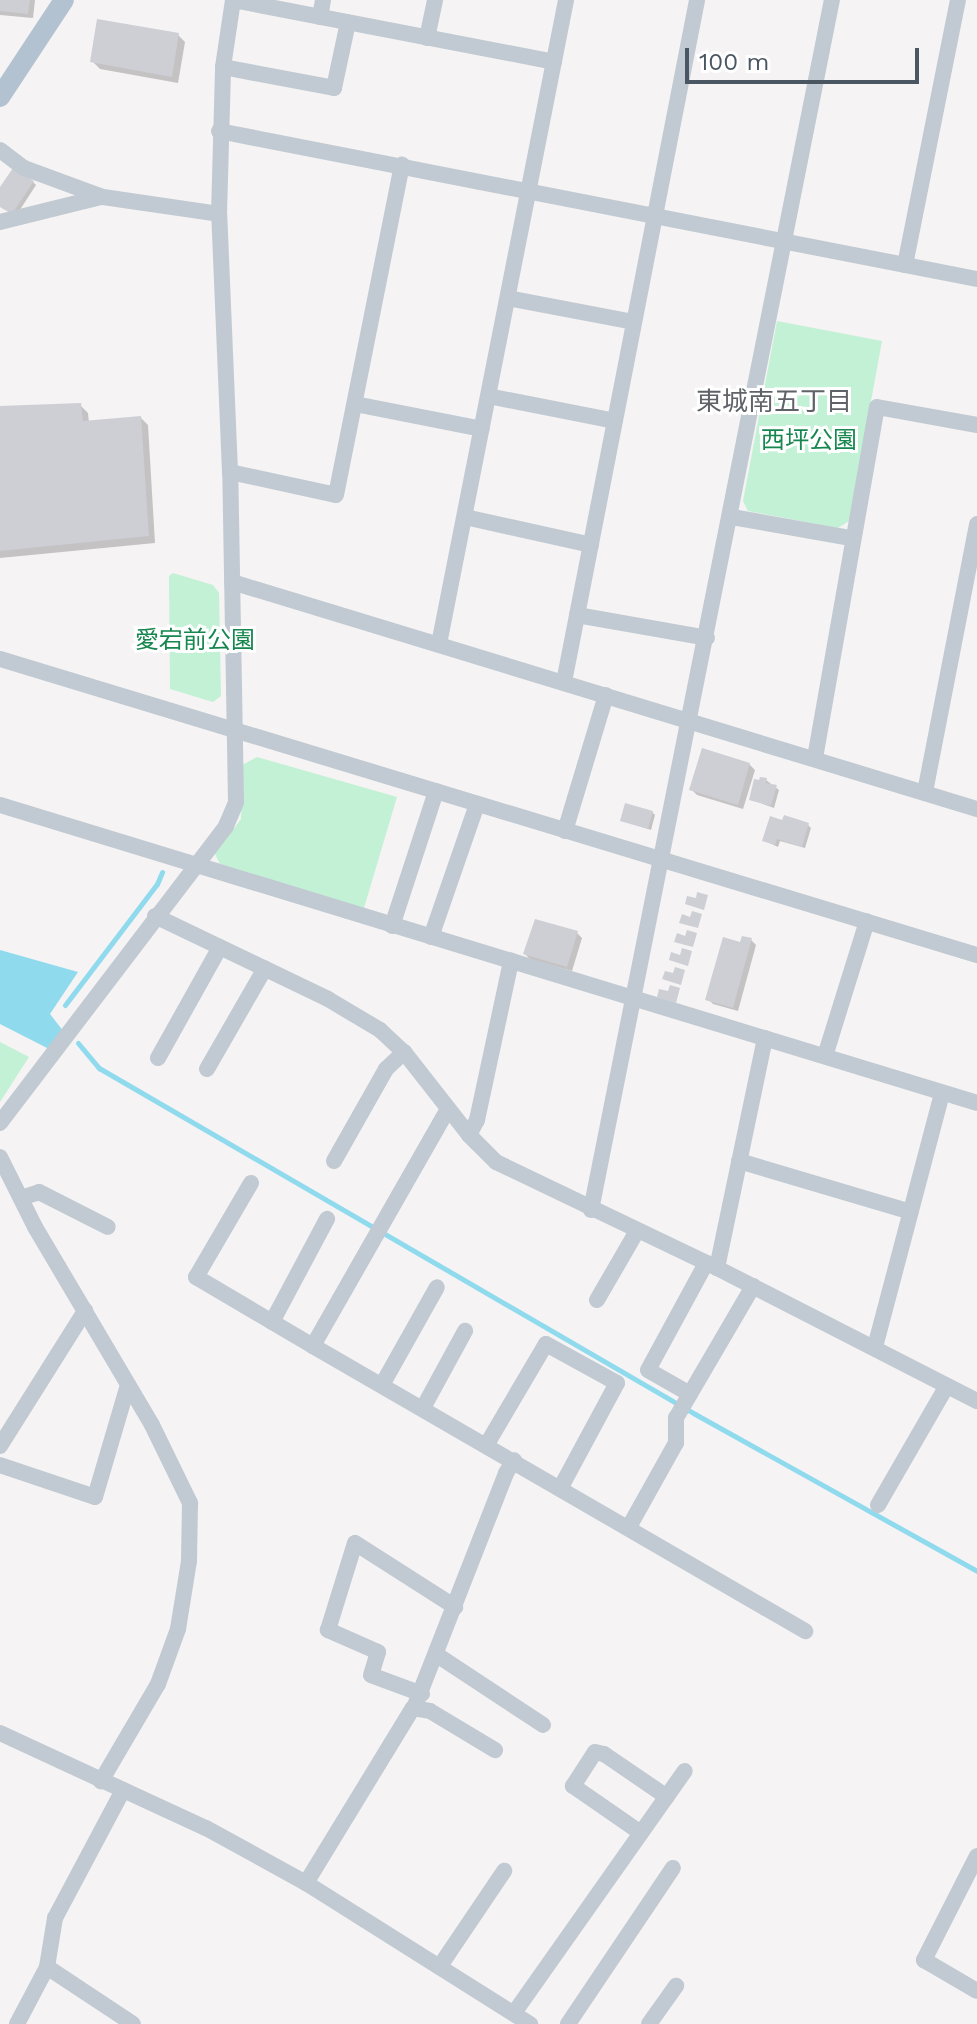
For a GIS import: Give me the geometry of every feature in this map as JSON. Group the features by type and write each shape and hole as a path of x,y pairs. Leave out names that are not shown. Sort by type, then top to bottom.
{"main road":[{"path":"0,97 64,0"}],"street":[{"path":"0,1123 226,826 236,802 232,730 230,472 219,214 223,67 233,0 322,8 348,22 554,62"},
{"path":"427,38 435,0"},
{"path":"439,644 566,0"},
{"path":"564,682 697,0"},
{"path":"591,1210 732,517 832,0"},
{"path":"905,265 958,0"},
{"path":"223,67 334,88 348,22"},
{"path":"219,131 529,189 977,279"},
{"path":"0,150 24,168 103,197 219,214"},
{"path":"230,472 336,495 402,165"},
{"path":"0,222 103,197"},
{"path":"508,298 634,322"},
{"path":"488,396 615,421"},
{"path":"355,404 482,429"},
{"path":"815,758 851,538 877,407 977,425"},
{"path":"465,517 591,545"},
{"path":"732,517 851,538"},
{"path":"925,792 977,524"},
{"path":"232,582 977,809"},
{"path":"577,615 707,638"},
{"path":"0,659 977,955"},
{"path":"565,831 606,695"},
{"path":"392,926 436,791"},
{"path":"431,937 477,804"},
{"path":"0,805 977,1103"},
{"path":"155,916 328,999 380,1030 404,1052 469,1135 496,1162 711,1265 977,1401"},
{"path":"825,1056 867,921"},
{"path":"158,1058 220,947"},
{"path":"469,1135 477,1120 511,961"},
{"path":"207,1069 265,968"},
{"path":"690,1394 648,1370 711,1265 739,1161 765,1038"},
{"path":"334,1161 386,1069 404,1052"},
{"path":"875,1347 942,1093"},
{"path":"313,1346 448,1109"},
{"path":"0,1157 128,1385 190,1503 189,1561 178,1629 158,1684 101,1781"},
{"path":"739,1161 911,1212"},
{"path":"251,1183 196,1277 805,1631"},
{"path":"21,1198 39,1192 108,1227"},
{"path":"272,1322 327,1219"},
{"path":"597,1300 637,1231"},
{"path":"629,1527 676,1443 676,1418 753,1286"},
{"path":"382,1385 437,1287"},
{"path":"0,1446 85,1311"},
{"path":"423,1408 465,1331"},
{"path":"487,1444 546,1344 617,1383 561,1487"},
{"path":"0,1465 95,1497 128,1385"},
{"path":"878,1505 946,1387"},
{"path":"306,1883 417,1701 506,1473 514,1460"},
{"path":"455,1607 355,1543 328,1630 378,1652 371,1675 495,1750"},
{"path":"437,1655 543,1725"},
{"path":"0,1733 206,1828 306,1883 530,2024"},
{"path":"641,1833 573,1786 595,1752 604,1754 667,1797"},
{"path":"514,2013 685,1771"},
{"path":"17,2024 47,1967 55,1918 123,1790"},
{"path":"977,1856 924,1960 977,1991"},
{"path":"568,2024 673,1868"},
{"path":"440,1966 504,1871"},
{"path":"47,1967 133,2024"},
{"path":"649,2024 676,1986"}],"green space":[{"name":"西坪公園","path":"777,321 882,341 849,521 838,528 748,511 743,501"},
{"name":"愛宕前公園","path":"173,573 213,585 219,593 221,696 213,702 170,689 169,576"},
{"path":"257,757 397,797 364,908 220,864 215,854 241,819 242,765"},
{"path":"0,1042 29,1057 0,1102"}],"water":[{"path":"0,950 78,972 50,1014 64,1032 49,1049 0,1024"}],"building":[{"path":"0,0 30,0 28,14 0,11"},
{"path":"97,19 179,33 172,77 90,62"},
{"path":"13,168 34,181 12,214 0,207 0,187"},
{"path":"81,403 83,421 141,416 149,536 0,551 0,406"},
{"path":"702,748 750,763 738,805 689,790"},
{"path":"760,777 767,778 766,783 777,785 771,806 749,800 754,779 759,780"},
{"path":"625,803 653,811 648,829 620,821"},
{"path":"784,815 809,823 802,847 777,839 775,845 762,841 770,816 782,820"},
{"path":"697,892 708,895 704,910 685,904 687,896 696,898"},
{"path":"692,911 702,914 698,928 679,923 682,914 690,917"},
{"path":"535,919 578,931 567,967 523,954"},
{"path":"687,930 697,933 693,947 674,942 677,933 685,936"},
{"path":"742,936 752,938 733,1008 705,1000 723,937 740,942"},
{"path":"682,948 692,951 688,966 669,960 671,952 680,955"},
{"path":"675,967 685,970 681,985 662,979 665,971 673,973"},
{"path":"670,985 680,988 676,1003 657,997 659,989 668,991"}],"waterway":[{"path":"65,1005 157,884 162,872"},
{"path":"78,1043 99,1068 695,1414 977,1571"}],"district":[{"name":"東城南五丁目","path":"774,402"}]}
